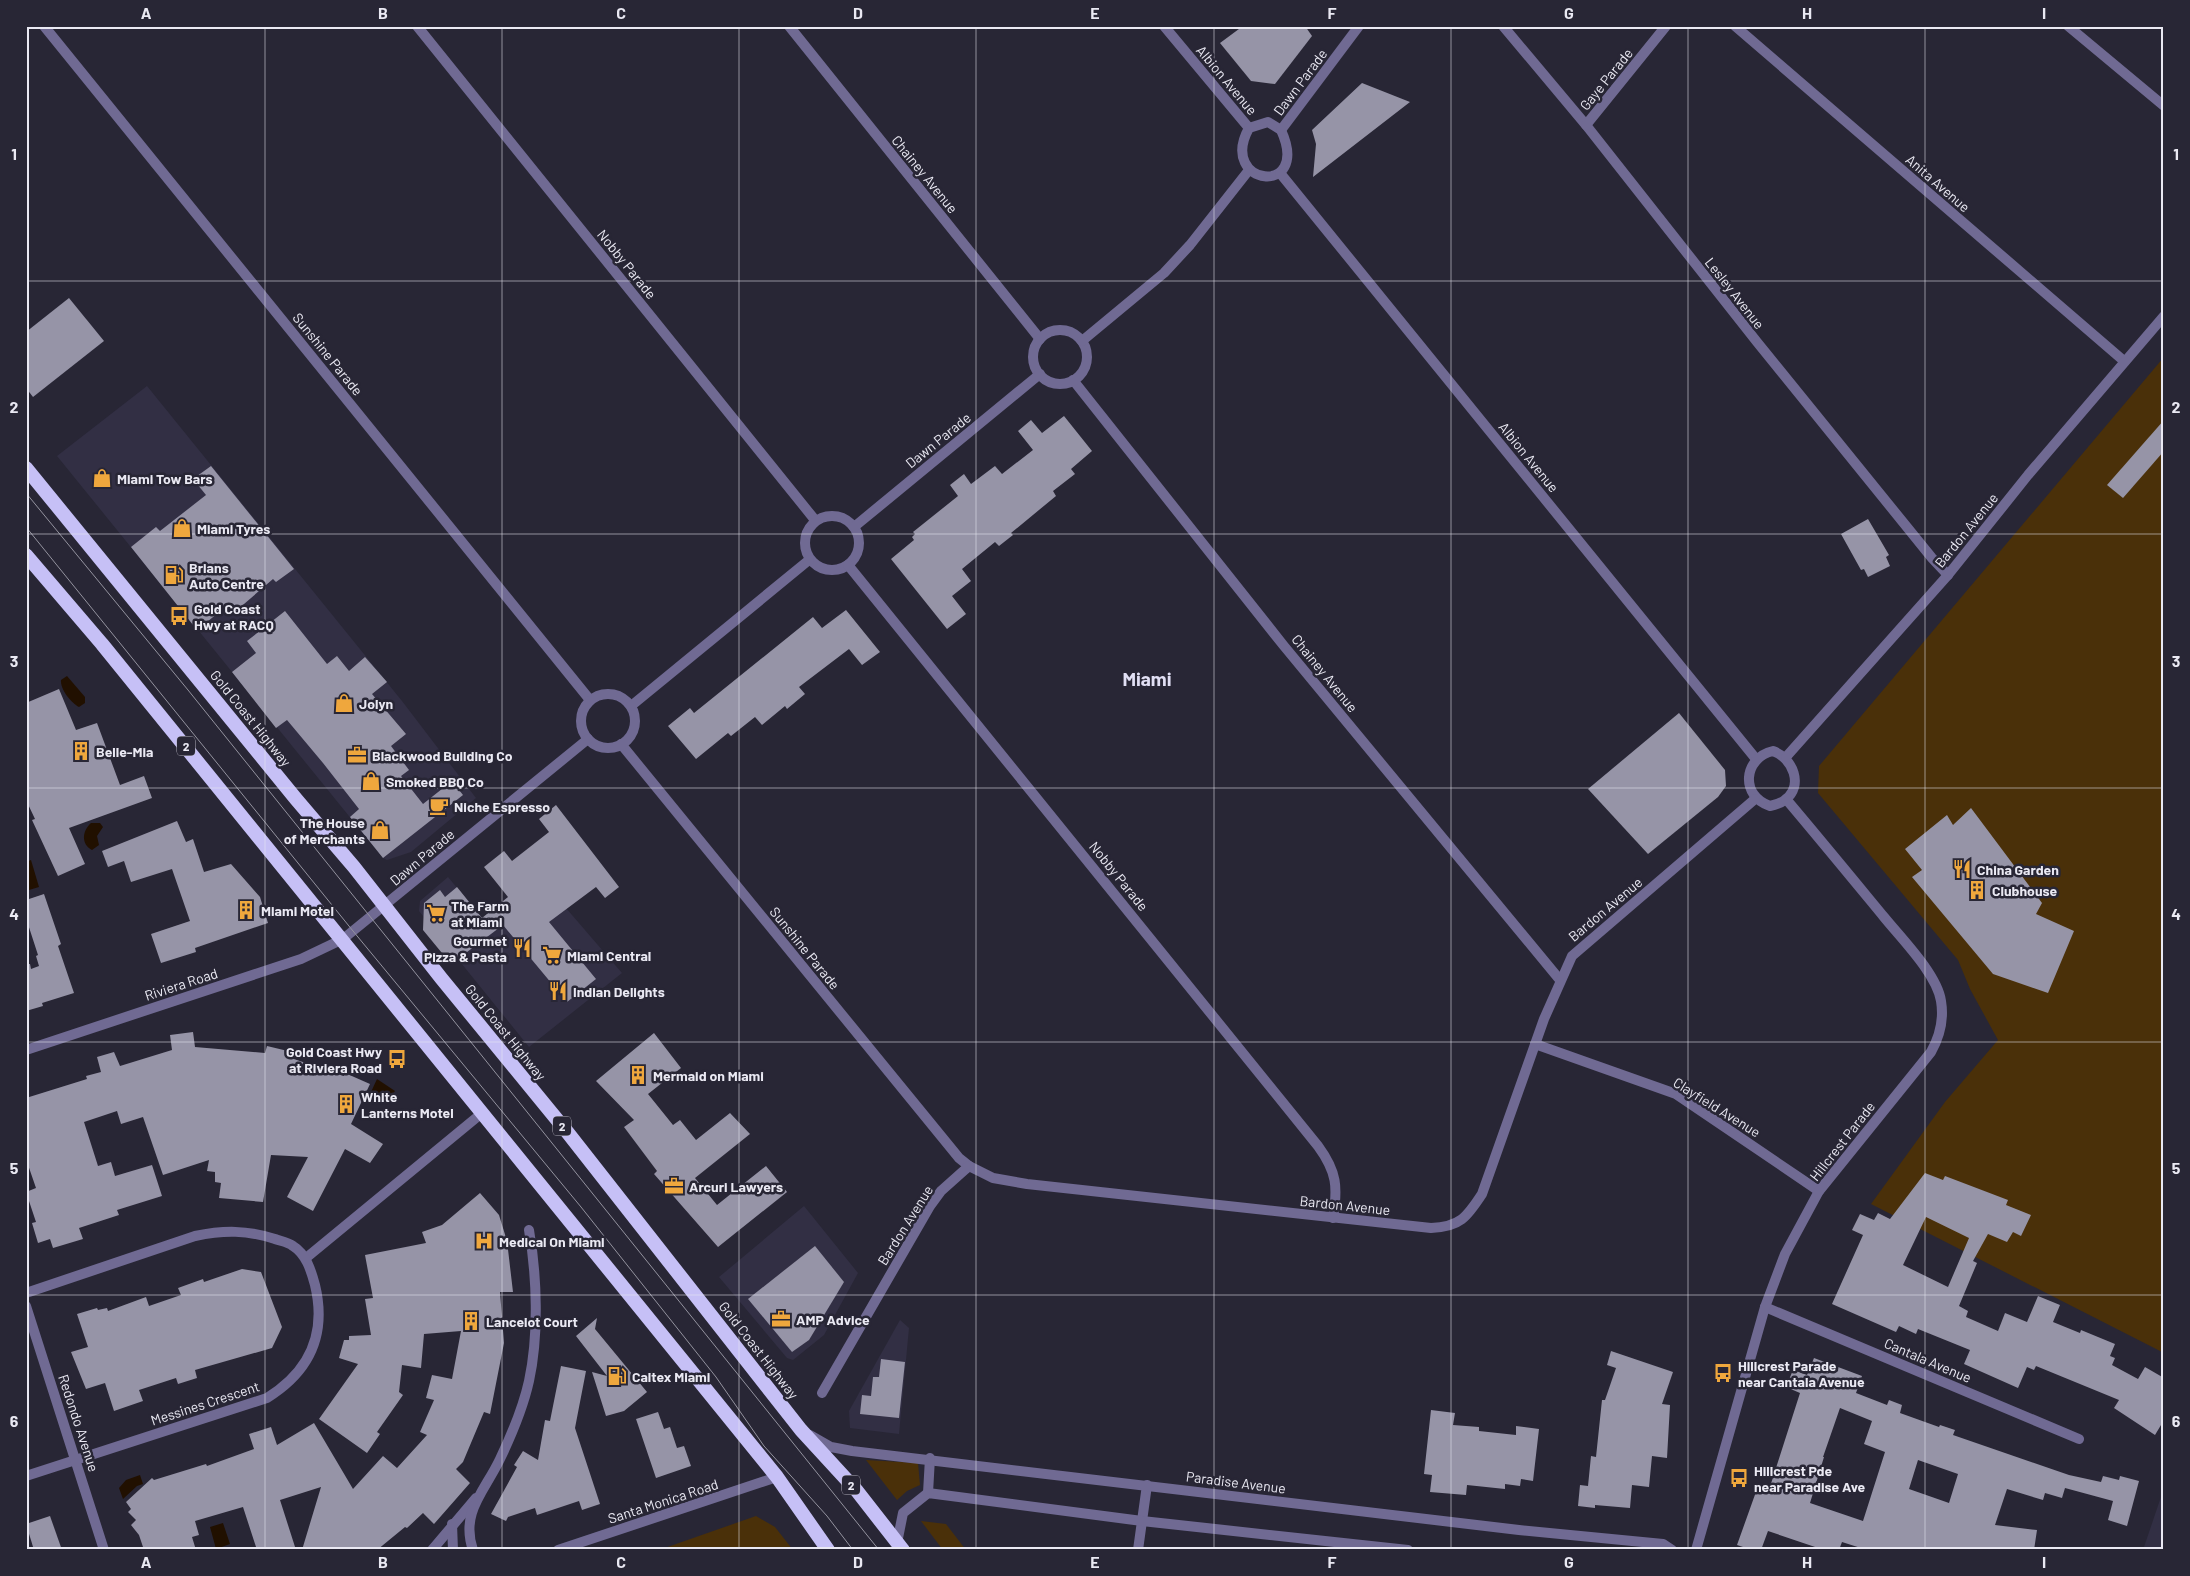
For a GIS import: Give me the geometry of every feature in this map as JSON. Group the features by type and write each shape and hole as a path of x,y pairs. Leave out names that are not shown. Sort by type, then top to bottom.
{"highway":[{"name":"Gold Coast Highway","path":"26,468 574,1141 801,1430 856,1491 900,1546"},
{"name":"2","path":"26,555 102,644 777,1477 828,1550"}],"street":[{"name":"Sunshine Parade","path":"44,26 590,700"},
{"name":"Nobby Parade","path":"417,26 815,520"},
{"name":"Chainey Avenue","path":"789,26 1040,339"},
{"name":"Albion Avenue","path":"1164,26 1250,128"},
{"name":"Dawn Parade","path":"1281,130 1359,26"},
{"name":"Lesley Avenue","path":"1503,26 1586,125 1757,342 1932,558 1948,575"},
{"name":"Gaye Parade","path":"1586,125 1666,26"},
{"name":"Anita Avenue","path":"1735,26 2124,361"},
{"path":"2068,26 2164,106"},
{"path":"1268,122 1281,130 1288,156 1286,165 1280,173 1272,178 1263,177 1249,170 1243,156 1244,137 1250,128 1268,122"},
{"path":"1082,341 1164,274 1190,245 1249,170"},
{"name":"Albion Avenue","path":"1280,173 1756,759"},
{"name":"Bardon Avenue","path":"1786,757 1948,575 2028,475 2164,316"},
{"path":"1064,330 1073,333 1082,341 1087,351 1088,360 1081,375 1074,380 1062,384 1052,382 1040,374 1034,362 1034,350 1040,339 1052,331 1064,330"},
{"name":"Dawn Parade","path":"854,527 1040,374"},
{"name":"Chainey Avenue","path":"1074,380 1284,646 1560,980"},
{"path":"836,516 844,519 854,527 858,537 858,546 856,555 848,565 833,570 824,568 810,560 805,547 805,536 815,520 836,516"},
{"path":"631,706 810,560"},
{"name":"Nobby Parade","path":"848,565 1330,1161 1335,1176 1336,1199 1333,1218"},
{"path":"612,694 620,697 631,706 635,724 632,733 621,744 609,748 600,747 588,739 581,726 581,714 590,700 599,695 612,694"},
{"name":"Dawn Parade","path":"342,939 588,739"},
{"name":"Sunshine Parade","path":"621,744 959,1158 969,1166"},
{"path":"1773,751 1786,757 1793,768 1794,775 1792,792 1786,799 1770,806 1755,799 1750,789 1749,778 1756,759 1764,753 1773,751"},
{"name":"Bardon Avenue","path":"822,1393 930,1206 941,1191 969,1166 993,1178 1027,1184 1431,1228 1447,1228 1459,1223 1471,1212 1482,1194 1534,1044 1560,980 1574,953 1755,799"},
{"name":"Hillcrest Parade","path":"1696,1550 1765,1307 1785,1254 1819,1191 1931,1052 1939,1036 1941,1000 1934,982 1900,936 1786,799"},
{"name":"Riviera Road","path":"26,1050 301,960 342,939"},
{"name":"Clayfield Avenue","path":"1534,1044 1676,1094 1819,1191"},
{"path":"26,1293 196,1236 219,1231 241,1231 268,1237 293,1245 306,1258 482,1113"},
{"path":"432,1550 452,1524 478,1496 500,1461 518,1421 529,1381 536,1287 529,1230"},
{"name":"Messines Crescent","path":"26,1476 266,1398 284,1388 300,1372 310,1356 316,1339 318,1299 306,1258"},
{"name":"Redondo Avenue","path":"26,1306 77,1459 104,1550"},
{"name":"Cantala Avenue","path":"1765,1307 2079,1439"},
{"name":"Paradise Avenue","path":"801,1430 831,1447 1519,1530 1663,1544 1672,1550"},
{"path":"900,1546 904,1513 928,1493 930,1458"},
{"name":"Santa Monica Road","path":"558,1550 777,1477"},
{"path":"1138,1550 1147,1485"},
{"path":"928,1493 1142,1521 1408,1550"},
{"path":"473,1550 468,1528 478,1496"},
{"path":"452,1524 454,1550"}],"shaded area":[{"path":"2164,357 2164,1353 1871,1204 1945,1102 1998,1040 1970,989 1958,960 1818,793 1819,766"},
{"path":"147,386 402,701 476,798 411,852 387,860 383,858 57,456"},
{"path":"67,676 85,697 85,703 79,707 70,699 62,687 61,680"},
{"path":"91,823 100,823 103,827 97,836 99,845 92,850 84,841 84,833"},
{"path":"31,860 39,887 29,890 26,882 26,862"},
{"path":"448,877 494,932 547,886 622,973 529,1047 419,911 420,901"},
{"path":"377,1079 395,1091 386,1103 371,1092"},
{"path":"804,1206 858,1273 824,1335 793,1360 787,1358 719,1277"},
{"path":"900,1320 909,1328 899,1434 850,1428 849,1411"},
{"path":"866,1460 918,1463 920,1485 907,1491 897,1500"},
{"path":"140,1475 143,1484 137,1486 123,1499 119,1488 126,1480"},
{"path":"2164,1488 2164,1550 2143,1550"},
{"path":"756,1516 775,1527 793,1550 659,1550"},
{"path":"921,1521 946,1524 966,1550 943,1550"},
{"path":"223,1523 230,1544 216,1549 210,1527"}],"building":[{"path":"1243,26 1305,26 1312,36 1275,84 1251,81 1220,43"},
{"path":"1362,83 1410,102 1313,177 1316,144 1312,130"},
{"path":"69,298 104,341 33,397 26,388 26,332"},
{"path":"1064,416 1092,451 1071,469 1075,474 1053,491 1056,496 1011,533 1013,535 999,546 995,542 962,569 971,581 952,596 966,614 947,629 891,559 914,540 912,537 915,534 913,532 958,496 950,485 964,474 971,484 995,466 1002,474 1033,450 1018,431 1031,420 1042,433"},
{"path":"2164,420 2164,451 2123,498 2107,485"},
{"path":"211,466 294,569 276,582 273,579 230,616 223,609 197,630 131,547 156,527 160,531 206,495 193,479"},
{"path":"1868,519 1889,555 1886,557 1890,566 1868,577 1864,569 1861,570 1841,534"},
{"path":"846,610 880,652 862,665 849,649 799,687 805,694 787,709 785,706 762,725 755,717 731,736 728,733 696,759 668,726 690,708 694,713 813,617 822,628"},
{"path":"285,611 327,664 337,656 349,671 365,657 387,682 372,694 406,734 391,746 409,770 401,776 423,804 452,781 463,795 383,858 350,817 359,809 323,763 287,720 276,728 232,672 256,653 247,641"},
{"path":"59,689 76,730 97,723 120,785 144,776 152,798 69,828 85,864 58,876 32,820 35,819 26,800 26,703"},
{"path":"1679,713 1725,770 1726,786 1718,797 1648,854 1588,789"},
{"path":"556,805 619,887 605,898 596,887 549,922 596,979 567,1002 503,925 451,964 423,930 424,903 440,890 445,897 457,887 482,918 508,897 484,867 504,851 512,861 549,832 539,819"},
{"name":"Clubhouse","path":"1971,808 2042,903 2036,914 2074,931 2048,993 1993,974 1912,877 1922,870 1905,849 1947,815 1953,825"},
{"path":"177,821 186,842 193,839 204,872 231,864 260,897 268,923 195,948 196,952 161,963 151,934 190,921 172,869 131,882 124,861 108,867 102,851"},
{"path":"44,894 61,944 58,946 74,993 42,1003 43,1006 26,1011 26,964 30,964 31,969 39,966 36,956 38,955 26,918 26,900"},
{"path":"193,1032 195,1047 265,1053 267,1046 292,1052 291,1058 344,1076 345,1073 370,1084 351,1124 383,1144 370,1163 345,1149 313,1211 287,1197 308,1157 271,1155 263,1202 219,1198 221,1183 215,1182 215,1172 207,1171 209,1160 163,1175 143,1117 121,1124 117,1111 84,1122 98,1166 111,1162 115,1176 152,1165 162,1196 117,1210 119,1215 79,1228 83,1239 53,1248 50,1239 38,1243 32,1223 36,1222 26,1192 36,1188 26,1159 26,1098 87,1079 86,1076 101,1072 97,1057 114,1052 120,1066 172,1050 170,1035"},
{"path":"654,1033 681,1068 648,1094 673,1125 680,1120 696,1140 730,1113 750,1134 695,1178 717,1205 766,1166 787,1192 718,1247 654,1174 657,1171 624,1127 634,1120 596,1081"},
{"path":"1925,1173 1943,1180 1945,1176 2008,1200 2006,1205 2031,1215 2021,1236 2013,1232 2007,1242 1988,1234 1973,1261 1977,1263 1959,1306 1968,1311 1966,1317 1998,1331 2005,1313 2027,1322 2038,1296 2060,1305 2053,1322 2080,1333 2081,1330 2115,1344 2110,1356 2115,1358 2112,1365 2138,1379 2145,1367 2164,1378 2164,1420 2155,1435 2114,1408 2119,1400 2036,1366 2034,1370 2027,1367 2018,1388 1964,1364 1970,1350 1918,1329 1916,1334 1899,1326 1896,1332 1832,1304 1863,1235 1852,1230 1860,1214 1874,1220 1878,1213 1890,1219","holes":["1926,1217 1969,1238 1948,1287 1903,1265"]},
{"path":"480,1193 499,1215 507,1241 513,1292 500,1292 504,1343 490,1414 484,1412 463,1462 456,1469 470,1483 434,1524 423,1513 407,1528 405,1527 377,1550 302,1550 321,1487 280,1500 296,1550 257,1550 243,1507 195,1521 199,1535 192,1537 196,1550 144,1550 139,1535 131,1525 136,1520 128,1512 131,1509 126,1502 152,1478 154,1480 206,1464 207,1466 254,1449 249,1434 271,1427 277,1445 314,1423 353,1489 383,1456 397,1468 427,1435 420,1432 434,1400 426,1398 432,1375 452,1379 461,1331 424,1334 421,1368 402,1365 399,1392 403,1395 377,1432 380,1434 367,1453 319,1419 358,1364 339,1358 344,1340 349,1340 349,1336 371,1335 365,1299 373,1298 365,1255 426,1243 422,1232 442,1225"},
{"path":"815,1246 844,1282 809,1340 792,1352 748,1299"},
{"path":"242,1269 261,1272 282,1327 272,1348 195,1370 197,1378 178,1384 176,1378 139,1390 143,1401 114,1411 105,1383 86,1389 71,1352 88,1347 77,1314 97,1308 98,1310 107,1308 108,1311 146,1297 149,1306 181,1295 178,1288 203,1279 204,1282"},
{"path":"597,1318 595,1329 647,1392 624,1411 606,1416 592,1372 607,1376 576,1336"},
{"path":"1611,1351 1673,1372 1662,1404 1670,1405 1667,1458 1652,1456 1649,1487 1632,1485 1630,1508 1595,1505 1595,1508 1578,1506 1580,1485 1588,1486 1591,1456 1596,1457 1602,1400 1605,1400 1616,1368 1607,1365"},
{"path":"1814,1358 1862,1376 1856,1393 1887,1405 1889,1400 1902,1405 1900,1413 1939,1427 1940,1425 1955,1430 1953,1435 2069,1475 2101,1482 2103,1476 2119,1480 2120,1476 2139,1481 2127,1526 2108,1520 2113,1501 2065,1488 2062,1498 2045,1493 2043,1500 2007,1489 1995,1525 2037,1530 2034,1550 1867,1550 1842,1542 1839,1550 1824,1550 1768,1531 1761,1550 1752,1550 1737,1545 1757,1489 1768,1493 1800,1393 1786,1387 1793,1370 1807,1375","holes":["1840,1408 1872,1421 1864,1444 1885,1452 1863,1521 1810,1503","1918,1460 1958,1474 1949,1503 1909,1489"]},
{"path":"881,1359 905,1362 899,1418 860,1414 862,1395 871,1396 873,1377 879,1377"},
{"path":"561,1366 586,1371 575,1428 600,1504 582,1510 579,1501 537,1515 535,1508 508,1517 506,1521 491,1514 517,1467 514,1465 523,1451 538,1460 545,1420 550,1421"},
{"path":"1431,1410 1455,1413 1453,1425 1479,1427 1479,1431 1516,1435 1516,1426 1539,1429 1533,1481 1521,1479 1520,1486 1505,1484 1505,1489 1467,1485 1466,1495 1430,1492 1432,1475 1424,1474"},
{"path":"658,1412 664,1429 670,1427 677,1448 684,1446 691,1466 656,1478 636,1419"},
{"path":"50,1516 62,1550 34,1550 26,1524"}],"tram line":[{"path":"26,493 188,690 879,1550"},
{"path":"26,527 353,931 581,1207 716,1377 764,1446 827,1516 853,1550"}],"place":[{"name":"Miami Tow Bars","path":"102,478"},
{"name":"Miami Tyres","path":"182,528"},
{"name":"Brians Auto Centre","path":"174,575"},
{"name":"Gold Coast Hwy at RACQ","path":"179,616"},
{"name":"Jolyn","path":"344,703"},
{"name":"Belle-Mia","path":"81,751"},
{"name":"Blackwood Building Co","path":"357,755"},
{"name":"Smoked BBQ Co","path":"371,781"},
{"name":"Niche Espresso","path":"439,806"},
{"name":"The House of Merchants","path":"380,830"},
{"name":"China Garden","path":"1962,869"},
{"name":"Clubhouse","path":"1977,890"},
{"name":"Miami Motel","path":"246,910"},
{"name":"The Farm at Miami","path":"436,913"},
{"name":"Gourmet Pizza & Pasta","path":"522,948"},
{"name":"Miami Central","path":"552,955"},
{"name":"Indian Delights","path":"558,991"},
{"name":"Gold Coast Hwy at Riviera Road","path":"397,1059"},
{"name":"Mermaid on Miami","path":"638,1075"},
{"name":"White Lanterns Motel","path":"346,1104"},
{"name":"Arcuri Lawyers","path":"674,1186"},
{"name":"Medical On Miami","path":"484,1241"},
{"name":"AMP Advice","path":"781,1319"},
{"name":"Lancelot Court","path":"471,1321"},
{"name":"Hillcrest Parade near Cantala Avenue","path":"1723,1373"},
{"name":"Caltex Miami","path":"617,1376"},
{"name":"Hillcrest Pde near Paradise Ave","path":"1739,1478"}],"district":[{"name":"Miami","path":"1147,678"}]}
